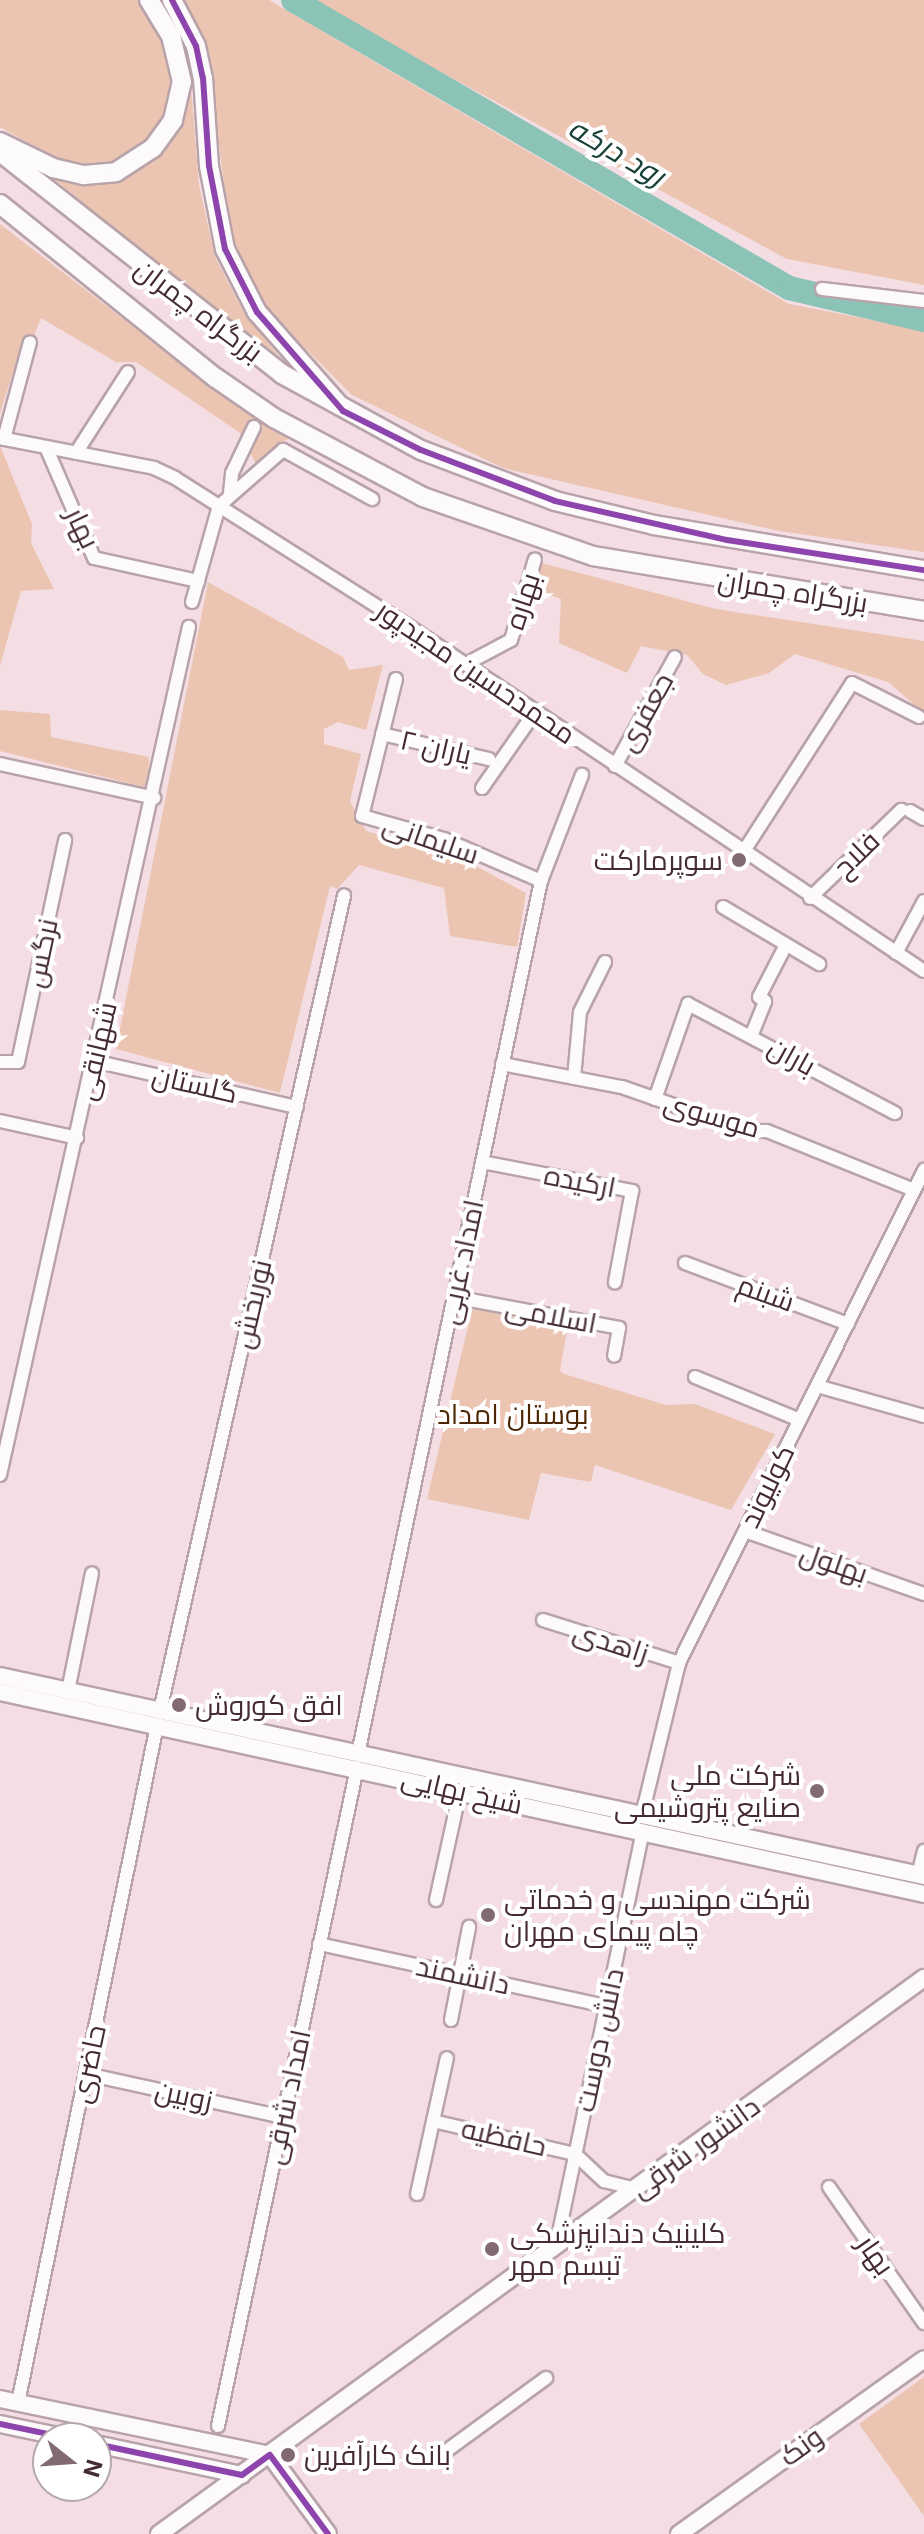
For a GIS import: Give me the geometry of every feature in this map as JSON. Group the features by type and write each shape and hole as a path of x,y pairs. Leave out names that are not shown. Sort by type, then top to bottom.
{"highway":[{"path":"0,142 53,168 84,175 116,172 153,148 173,120 182,82 171,36 149,0"},
{"path":"172,0 196,46 203,78 212,188 225,249 257,312 343,411"},
{"name":"بزرگراه چمران","path":"0,152 282,374 343,411 421,450 555,501 727,540 924,570"},
{"name":"بزرگراه چمران","path":"0,204 216,378 274,418 423,497 593,556 924,611"}],"main road":[{"name":"شیخ بهایی","path":"0,1676 68,1691 159,1718"},
{"name":"شیخ بهایی","path":"0,1692 159,1718 556,1804 924,1894"},
{"name":"شیخ بهایی","path":"358,1761 460,1791 556,1804"},
{"name":"شیخ بهایی","path":"642,1823 921,1875"},
{"name":"دانشور شرقی","path":"159,2534 875,2017 924,1978"},
{"path":"875,2017 897,2010 924,1989"},
{"name":"ونک","path":"679,2534 924,2359"},
{"path":"0,2399 270,2455 328,2534"},
{"path":"0,2424 32,2431"},
{"path":"112,2448 242,2475"},
{"path":"196,2466 207,2488 197,2507"}],"street":[{"path":"822,289 924,301"},
{"path":"2,438 30,342"},
{"path":"76,453 128,372"},
{"path":"230,493 232,473 254,427"},
{"name":"محمدحسین مجیدپور","path":"2,438 154,468 466,664 742,854 924,971"},
{"name":"بهار","path":"46,447 94,558 198,581"},
{"path":"192,602 219,506 230,493 283,450 372,499"},
{"name":"بهاره","path":"466,664 511,640 535,559"},
{"name":"شهانقی","path":"0,1475 154,798 189,627"},
{"name":"جعفری","path":"615,766 675,657"},
{"name":"سلیمانی","path":"396,679 362,816 444,839 541,881"},
{"path":"742,854 852,683 919,717"},
{"path":"482,788 535,712"},
{"name":"یاران ٢","path":"382,734 489,759"},
{"path":"0,764 154,798"},
{"name":"امداد غربی","path":"358,1761 541,881 582,775"},
{"name":"فلاح","path":"810,898 906,811 924,819"},
{"name":"نرگس","path":"0,1062 15,1065 65,840"},
{"name":"نوربخش","path":"159,1718 344,896"},
{"path":"896,953 924,901"},
{"path":"723,907 819,964"},
{"path":"752,1034 765,1001 759,997 786,945"},
{"path":"574,1078 580,1012 605,962"},
{"name":"باران","path":"655,1099 688,1004 752,1034 895,1113"},
{"name":"گلستان","path":"94,1061 297,1107"},
{"name":"موسوی","path":"502,1064 574,1078 655,1099 745,1130 767,1131 914,1190"},
{"path":"0,1121 77,1138"},
{"name":"ارکیده","path":"482,1162 632,1191 615,1282"},
{"name":"کولیوند","path":"642,1823 679,1663 924,1170"},
{"name":"شبنم","path":"685,1263 848,1324"},
{"name":"اسلامی","path":"454,1297 619,1328 614,1356"},
{"path":"695,1377 800,1420"},
{"path":"817,1386 924,1416"},
{"name":"بهلول","path":"745,1531 924,1594"},
{"path":"68,1691 92,1573"},
{"name":"زاهدی","path":"543,1620 679,1663"},
{"name":"حاضری","path":"18,2403 159,1718"},
{"name":"امداد شرقی","path":"218,2426 358,1761"},
{"path":"436,1900 460,1791"},
{"name":"دانش دوست","path":"555,2248 642,1823"},
{"path":"921,1875 924,1851"},
{"path":"451,2020 469,1927"},
{"name":"دانشمند","path":"319,1944 606,2006"},
{"name":"حافظیه","path":"417,2194 447,2058"},
{"name":"زوبین","path":"86,2074 283,2117"},
{"name":"حافظیه","path":"433,2121 575,2154"},
{"path":"575,2154 604,2181 637,2189"},
{"name":"بهار","path":"829,2187 924,2323"},
{"path":"446,2451 546,2378"}],"green space":[{"path":"0,0 140,0 161,31 175,81 155,136 114,165 70,167 0,127"},
{"path":"178,0 269,0 789,304 924,330 924,552 779,531 503,468 352,395 265,308 230,231 207,52"},
{"path":"307,0 924,0 924,285 787,259"},
{"path":"189,64 199,185 215,257 244,313 281,359 241,333 52,177 76,182 120,177 188,91"},
{"path":"0,224 217,391 289,438 256,464 240,433 136,362 116,362 41,318 34,336 25,335 0,413"},
{"path":"0,446 32,524 31,543 54,589 21,591 0,666"},
{"path":"538,562 716,609 924,641 924,713 888,682 795,654 769,673 726,685 703,674 687,655 641,646 627,673 559,643 561,599 532,588"},
{"path":"208,582 343,657 349,670 383,665 366,730 338,722 324,729 324,744 361,754 350,801 366,831 459,857 526,893 517,947 450,936 444,888 359,865 337,889 330,886 280,1093 116,1049"},
{"path":"0,710 50,714 51,737 149,757 148,788 0,751"},
{"name":"بوستان امداد","path":"473,1305 568,1324 560,1371 564,1374 666,1405 695,1404 775,1434 731,1510 595,1465 591,1482 541,1473 529,1520 427,1499"},
{"path":"924,2377 924,2516 859,2424"}],"waterway":[{"name":"رود درکه","path":"293,0 789,288 924,320"}],"transit line":[{"path":"172,0 196,46 203,78 209,166 225,249 257,312 343,411 421,450 555,501 727,540 924,570"},
{"path":"0,2424 32,2431"},
{"path":"112,2447 242,2475 270,2455 328,2534"}],"place":[{"name":"سوپرمارکت","path":"739,860"},
{"name":"افق کوروش","path":"179,1705"},
{"name":"شرکت ملی صنایع پتروشیمی","path":"817,1791"},
{"name":"شرکت مهندسی و خدماتی چاه پیمای مهران","path":"488,1915"},
{"name":"کلینیک دندانپزشکی تبسم مهر","path":"492,2249"},
{"name":"بانک کارآفرین","path":"288,2455"}]}
